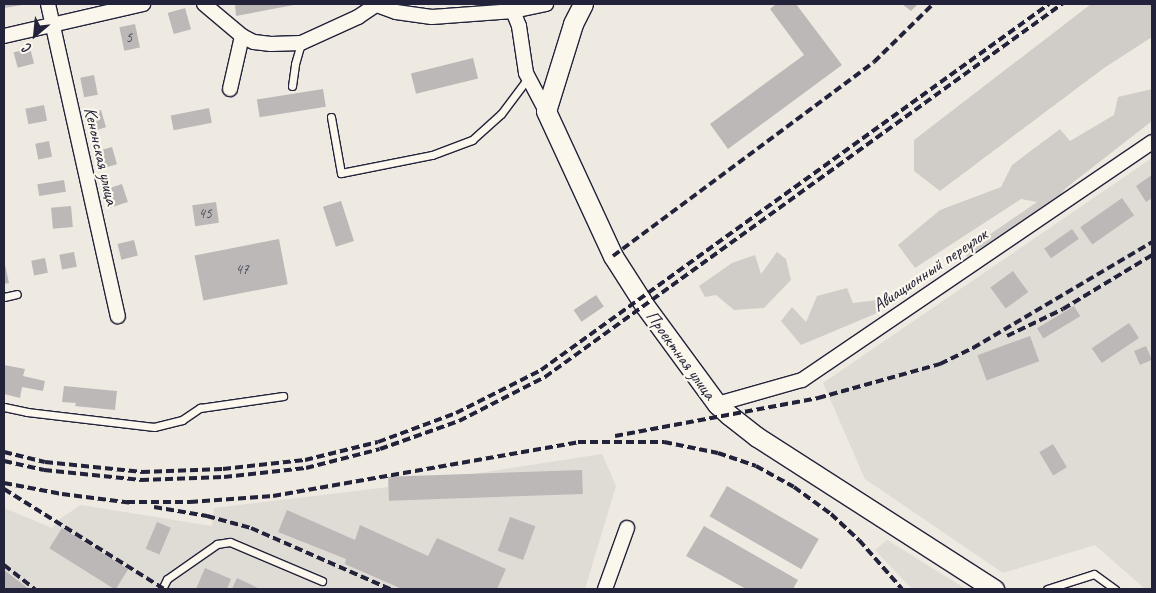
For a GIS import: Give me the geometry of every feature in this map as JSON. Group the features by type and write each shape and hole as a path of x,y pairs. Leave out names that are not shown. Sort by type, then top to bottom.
{"street":[{"name":"Кенонская улица","path":"48,4 118,316"},
{"path":"4,36 143,4"},
{"path":"204,4 242,36 254,42 271,44 301,43 358,17 375,4 396,12 432,17 546,4"},
{"path":"546,111 572,24 583,4"},
{"path":"512,7 519,26 528,78 546,111"},
{"path":"230,89 242,36"},
{"name":"Проектная улица","path":"546,111 612,256 645,306 717,404 757,437 994,589"},
{"name":"Авиационный переулок","path":"717,404 802,380 1152,142"},
{"path":"605,589 627,528"}],"lane":[{"path":"292,86 294,64 301,43"},
{"path":"331,117 341,173 350,172 432,155 472,140 501,114 528,78"},
{"path":"4,296 17,294"},
{"path":"4,406 26,412 154,427 182,420 200,408 284,396"},
{"path":"162,589 167,579 217,544 230,542 322,581"},
{"path":"1046,589 1094,574 1115,589"}],"shaded area":[{"path":"1091,4 1152,4 1152,37 1104,68 940,191 914,171 914,140"},
{"path":"1152,89 1152,121 1066,188 1058,198 967,257 964,252 1037,202 1021,199 915,268 898,245 940,210 1001,187 1012,165 1060,129 1070,141 1114,115 1118,97"},
{"path":"1152,158 1152,589 1145,589 1095,545 1003,573 865,479 823,383"},
{"path":"777,252 786,259 791,280 764,308 734,310 716,295 705,297 699,286 732,263 755,255 761,274"},
{"path":"847,288 853,303 877,300 882,311 801,345 781,321 792,307 806,322 817,296"},
{"path":"602,454 616,486 585,589 4,589 4,508 52,528 61,518 81,505 212,526 214,508 389,487"},
{"path":"887,540 966,589 912,589 875,550"}],"building":[{"path":"4,4 22,4 22,5 4,8"},
{"path":"235,4 294,4 294,5 236,16"},
{"path":"776,4 796,4 842,65 728,149 710,124 804,55 770,9"},
{"path":"902,4 918,4 911,11"},
{"path":"185,8 191,29 174,34 168,13"},
{"path":"135,24 140,47 124,51 119,27"},
{"path":"30,48 34,63 18,68 14,52"},
{"path":"473,58 478,78 416,94 411,73"},
{"path":"94,75 98,95 84,97 80,78"},
{"path":"323,89 326,107 260,117 257,99"},
{"path":"44,105 47,121 28,124 25,109"},
{"path":"209,108 212,123 174,130 171,115"},
{"path":"101,110 106,127 92,131 87,114"},
{"path":"49,141 52,157 38,159 35,144"},
{"path":"112,147 117,164 100,169 95,152"},
{"path":"1152,175 1152,198 1146,202 1136,186"},
{"path":"64,180 66,192 39,196 37,184"},
{"path":"122,184 128,202 109,208 103,190"},
{"path":"1122,198 1134,215 1092,244 1080,227"},
{"path":"341,201 354,241 336,247 323,207"},
{"path":"216,202 219,223 195,226 192,205"},
{"path":"71,206 73,227 53,229 51,208"},
{"path":"1072,229 1079,239 1051,258 1044,249"},
{"path":"279,239 288,284 203,301 195,255"},
{"path":"134,240 138,256 121,260 118,244"},
{"path":"74,252 77,267 62,270 59,255"},
{"path":"45,258 48,273 34,275 31,261"},
{"path":"4,260 9,283 4,284"},
{"path":"1013,271 1028,292 1006,308 990,287"},
{"path":"596,295 604,307 581,322 574,310"},
{"path":"1074,306 1080,316 1043,338 1037,328"},
{"path":"1129,323 1139,338 1102,363 1092,348"},
{"path":"1030,336 1039,361 987,381 977,355"},
{"path":"1146,346 1152,360 1140,365 1134,351"},
{"path":"4,365 25,369 23,376 45,381 43,391 22,387 20,398 4,394"},
{"path":"64,386 117,391 115,410 75,406 76,403 62,402"},
{"path":"1053,444 1067,467 1053,475 1039,452"},
{"path":"582,470 583,494 389,501 388,477"},
{"path":"727,486 819,539 801,569 710,516"},
{"path":"287,510 355,540 360,525 428,556 437,538 506,569 497,589 402,589 345,564 346,559 278,532"},
{"path":"510,517 535,526 523,560 498,551"},
{"path":"157,522 171,528 159,555 146,549"},
{"path":"704,526 798,580 793,589 746,589 686,556"},
{"path":"62,528 128,569 114,589 49,548"},
{"path":"205,568 231,579 227,589 196,589"},
{"path":"4,570 29,589 4,589"},
{"path":"237,578 260,589 232,589"}],"railway":[{"path":"613,256 874,62 933,4"},
{"path":"4,452 45,462 142,472 223,469 305,460 378,442 456,413 541,370 1049,4"},
{"path":"4,461 44,470 141,480 224,477 306,468 380,449 459,421 545,377 1062,4"},
{"path":"615,436 818,398 940,364 973,348 1152,242"},
{"path":"1007,336 1063,309 1152,255"},
{"path":"127,502 190,502 273,496 578,442 664,442 718,453 756,466 794,487 831,514 859,540 902,589"},
{"path":"4,483 62,494 132,503"},
{"path":"4,489 164,589"},
{"path":"154,507 207,516 251,528 390,589"},
{"path":"4,565 35,589"}]}
